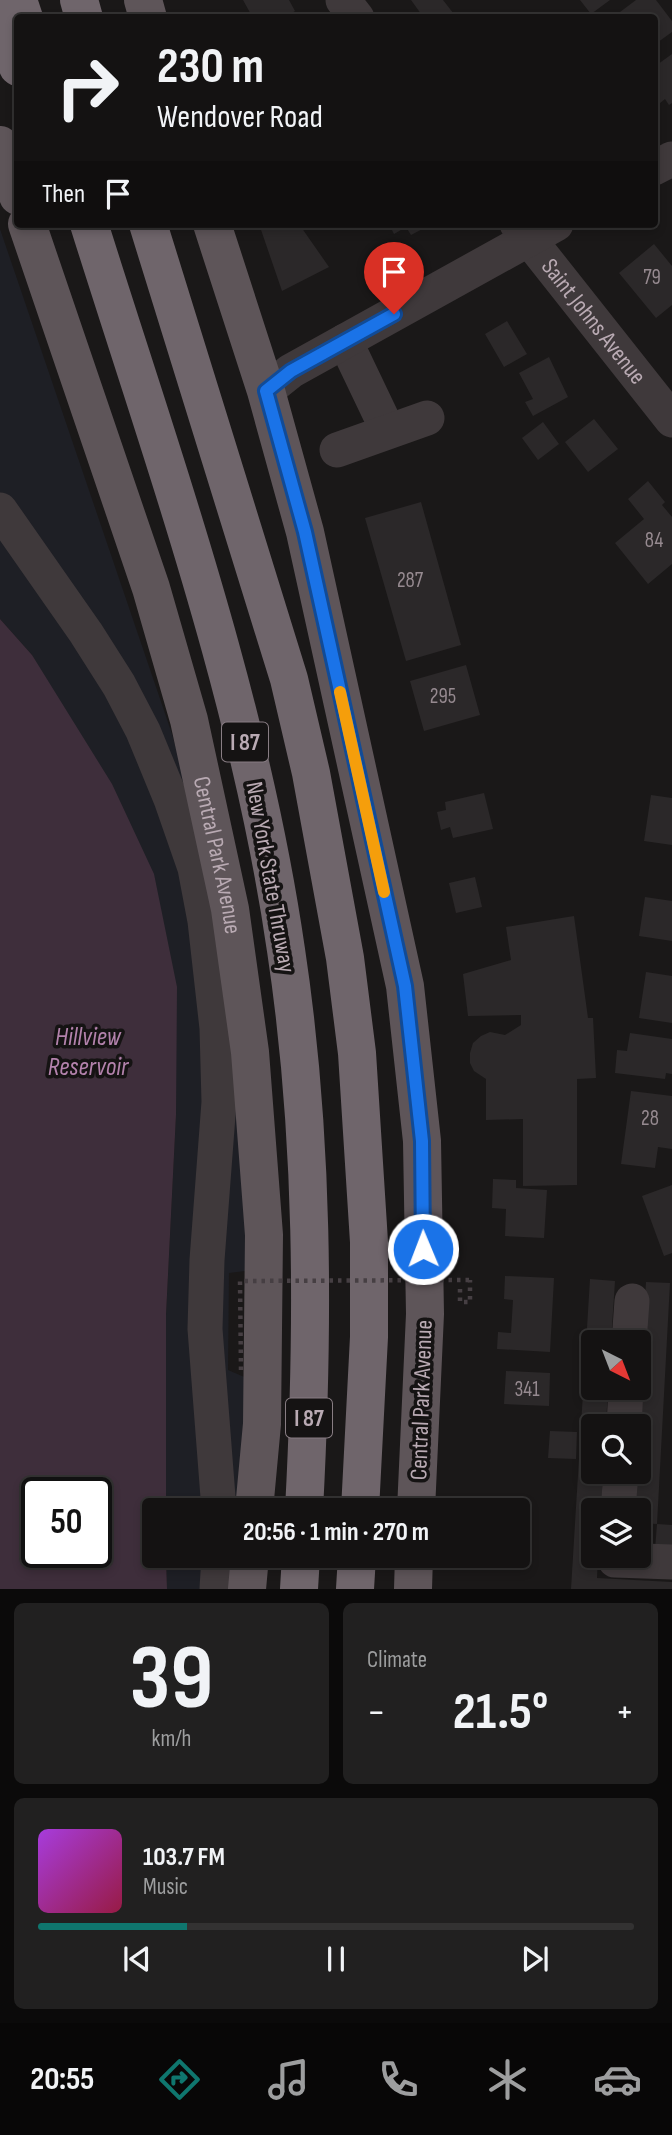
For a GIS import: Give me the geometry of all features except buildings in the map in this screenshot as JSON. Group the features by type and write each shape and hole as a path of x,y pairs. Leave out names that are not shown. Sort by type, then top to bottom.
{"highway":[{"path":"0,25 14,58"},
{"name":"New York State Thruway","path":"87,228 228,674 251,766 286,950 307,1137 311,1233 309,1422 305,1498"},
{"name":"I 87","path":"150,228 289,679 311,773 345,958 357,1053 369,1241 369,1337 361,1498"},
{"path":"299,1589 300,1568"},
{"path":"355,1589 356,1568"}],"main road":[{"path":"0,145 14,185"},
{"name":"Central Park Avenue","path":"28,228 151,588 189,720 230,909 250,1052 264,1235 262,1424 255,1498"},
{"name":"Central Park Avenue","path":"213,228 266,391 305,532 405,986 422,1141 425,1314 417,1498"},
{"path":"247,1589 249,1568"},
{"path":"413,1589 414,1568"}],"street":[{"path":"343,0 354,14"},
{"path":"266,391 291,371 534,229"},
{"name":"Saint Johns Avenue","path":"534,229 672,420"},
{"path":"345,341 388,431"},
{"path":"337,450 426,418"},
{"path":"0,510 86,633 118,685 142,731 171,799 195,869 205,921 217,1028 219,1102 207,1260 205,1329 218,1498"},
{"path":"630,1330 632,1301"},
{"path":"651,1561 672,1562"},
{"path":"217,1589 218,1568"}],"path":[{"path":"240,1370 240,1281 470,1280 470,1302 460,1302 460,1289"}],"shaded area":[{"name":"Hillview Reservoir","path":"0,229 172,734 219,903 253,1270 229,1273 228,1370 249,1379 241,1498 166,1498 166,1315 176,1115 32,655 0,619"},
{"path":"166,1568 234,1568 232,1589 167,1589"}],"water":[{"name":"Hillview Reservoir","path":"0,619 32,655 112,784 154,874 177,987 176,1115 166,1315 166,1498 142,1498 142,1568 166,1568 167,1589 0,1589"}],"slow traffic":[{"path":"340,692 384,892"}],"route":[{"path":"394,314 291,371 266,391 305,532 405,986 422,1141 423,1249"}]}
